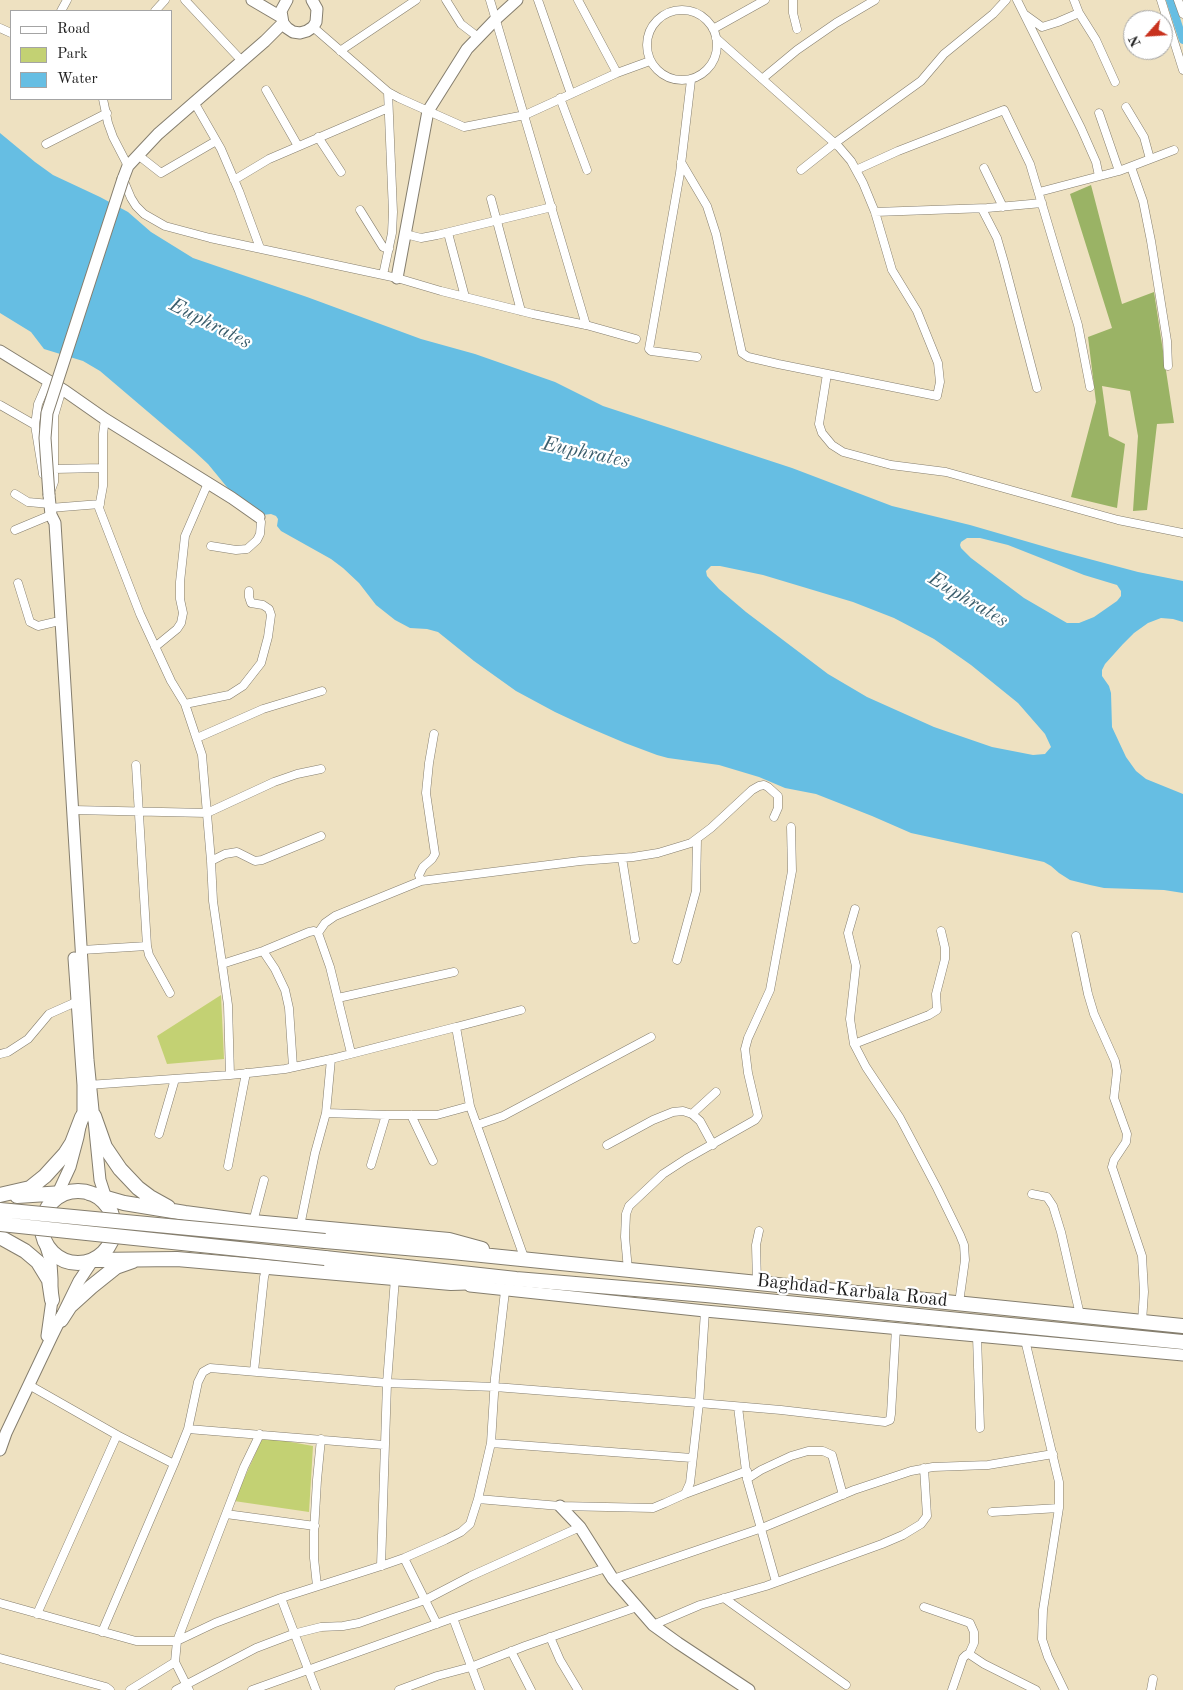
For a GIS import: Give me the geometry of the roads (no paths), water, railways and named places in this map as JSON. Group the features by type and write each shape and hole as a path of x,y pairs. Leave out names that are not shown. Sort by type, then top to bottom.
{"highway":[{"path":"0,1195 30,1188 46,1176 65,1154 88,1116 105,1146 128,1179 161,1204 185,1213"},
{"path":"0,1195 60,1196 89,1193 105,1198 185,1213 253,1222 449,1240 522,1259"},
{"path":"89,1193 102,1201 111,1214 113,1229 109,1244 93,1260"},
{"path":"51,1250 42,1231 42,1221 45,1212 60,1196"},
{"path":"0,1210 522,1259"},
{"path":"0,1224 516,1279"},
{"path":"0,1236 51,1250 74,1263 93,1260 177,1259 451,1284 516,1279"},
{"path":"0,1236 25,1251 38,1262 48,1280 52,1300"},
{"path":"61,1320 78,1298 116,1268 145,1258"},
{"name":"Baghdad-Karbala Road","path":"522,1259 1183,1326"},
{"path":"614,1287 621,1280 624,1270"},
{"path":"648,1290 644,1281 649,1272"},
{"name":"Baghdad-Karbala Road","path":"516,1279 1183,1342"}],"main road":[{"path":"252,0 282,20 287,28 300,33 313,27 316,22 318,15 314,1"},
{"path":"87,1085 76,1002 48,525 50,506 45,438 47,413 128,166 194,102 265,41 282,20 283,5 287,0"},
{"path":"397,278 428,111 467,49 517,0"},
{"path":"0,351 259,517"},
{"path":"50,506 55,523 82,950 88,1116 100,1180 111,1214"},
{"path":"60,1196 88,1116"},
{"path":"43,1355 50,1323 52,1300 51,1250"},
{"path":"0,1450 3,1433 29,1385 79,1281 93,1260"},
{"path":"451,1284 505,1291 1183,1355"},
{"path":"560,1506 580,1527 613,1579 653,1625 749,1690"}],"street":[{"path":"155,10 165,0"},
{"path":"186,0 241,60"},
{"path":"340,51 416,0"},
{"path":"446,0 460,24 478,37"},
{"path":"490,0 586,325"},
{"path":"538,0 571,94"},
{"path":"578,0 616,74"},
{"path":"713,29 765,0"},
{"path":"793,0 797,29"},
{"path":"762,79 797,50 874,0"},
{"path":"801,170 834,143 921,81 944,54 1006,0"},
{"path":"1017,0 1085,137 1096,162 1099,176"},
{"path":"1074,0 1079,13 1096,40 1115,82"},
{"path":"1161,0 1183,70"},
{"path":"1178,0 1183,14"},
{"path":"683,10 695,13 705,19 713,29 716,38 715,56 712,64 706,71 691,80 681,81 663,75 655,69 646,49 647,37 652,26 660,17 671,12 683,10"},
{"path":"1024,14 1042,27 1079,13"},
{"path":"313,27 388,92 464,127 525,115 560,98 650,61"},
{"path":"681,162 707,206 716,234 742,353 748,357 778,364 937,396 940,382 938,363 917,311 892,270 875,212 851,161 834,143 716,38"},
{"path":"691,80 681,162 649,349 651,351 697,357"},
{"path":"266,90 298,146"},
{"path":"383,275 392,233 393,212 388,92"},
{"path":"560,98 587,170"},
{"path":"103,100 113,136 128,166"},
{"path":"194,102 216,141 234,180 260,248"},
{"path":"1126,107 1144,137 1150,159"},
{"path":"234,180 269,159 388,108"},
{"path":"856,170 898,151 1004,110 1030,164 1039,192 1078,325 1090,387"},
{"path":"46,144 107,113"},
{"path":"1099,113 1119,171"},
{"path":"318,137 341,172"},
{"path":"138,155 161,173 216,141"},
{"path":"1039,192 1119,171 1174,150"},
{"path":"1131,167 1143,201 1151,241 1167,341 1168,366"},
{"path":"984,168 1003,207"},
{"path":"123,179 136,206 144,214 165,226 397,278 636,339"},
{"path":"491,199 521,311"},
{"path":"875,212 1003,207 1042,203"},
{"path":"405,234 421,238 552,207"},
{"path":"982,208 997,238 1037,388"},
{"path":"360,210 383,247 389,249"},
{"path":"448,233 466,297"},
{"path":"827,374 819,424 822,433 832,445 843,452 891,465 946,472 1118,520 1183,533"},
{"path":"48,381 38,404 35,425 50,506"},
{"path":"15,530 50,506 54,469 54,416 62,389"},
{"path":"0,405 35,425"},
{"path":"104,419 103,486 99,508 140,614 170,681 185,704 202,755 213,901 228,1005 230,1075"},
{"path":"54,469 102,468"},
{"path":"155,646 177,629 181,623 183,614 180,599 180,582 185,536 208,483"},
{"path":"14,494 28,502 50,506 100,504"},
{"path":"212,546 236,550 247,549 257,540 260,534 261,522 259,517"},
{"path":"18,583 30,622 38,626 55,622"},
{"path":"185,704 229,695 243,686 260,663 268,637 270,615 268,609 263,605 251,602 248,597 249,591"},
{"path":"197,738 263,709 322,691"},
{"path":"421,881 419,874 435,854 426,793 434,734"},
{"path":"136,765 147,946 152,960 170,993"},
{"path":"73,810 207,813 274,782 320,769"},
{"path":"318,933 325,923 335,916 421,881 580,861 622,858 658,852 691,843 697,840 752,790 759,786 768,787 778,796 778,808 774,817"},
{"path":"624,1270 626,1214 630,1206 664,1174 755,1120 758,1116 748,1073 746,1049 748,1038 770,990 792,871 792,827"},
{"path":"211,861 225,854 237,852 255,861 262,860 321,836"},
{"path":"677,960 696,891 697,840"},
{"path":"622,858 635,939"},
{"path":"855,909 848,933 856,966 850,1019 854,1044 866,1068 900,1118 960,1235 964,1245 965,1260 958,1303"},
{"path":"222,964 263,951 309,932 314,931 318,933"},
{"path":"854,1044 929,1015 937,1010 936,994 945,959 945,948 940,931"},
{"path":"318,933 330,967 351,1053"},
{"path":"1076,936 1094,1014 1115,1061 1117,1071 1114,1098 1126,1134 1126,1142 1112,1166 1142,1256 1144,1292 1142,1322"},
{"path":"82,950 147,946"},
{"path":"263,951 275,969 285,990 289,1008 293,1067"},
{"path":"338,998 454,972"},
{"path":"0,1054 28,1039 50,1014 76,1002"},
{"path":"87,1085 230,1075 293,1067 521,1010"},
{"path":"456,1027 470,1106 522,1259"},
{"path":"477,1125 503,1116 650,1037"},
{"path":"300,1226 315,1153 326,1113 330,1059"},
{"path":"228,1166 246,1072"},
{"path":"159,1134 175,1079"},
{"path":"692,1114 716,1092"},
{"path":"326,1113 437,1115 470,1106"},
{"path":"607,1146 652,1120 683,1111 692,1114 700,1121 713,1145"},
{"path":"371,1165 386,1114"},
{"path":"411,1115 433,1161"},
{"path":"253,1222 264,1180"},
{"path":"1032,1194 1047,1197 1054,1206 1062,1232 1080,1315"},
{"path":"757,1283 756,1245 759,1231"},
{"path":"254,1371 267,1266"},
{"path":"381,1566 387,1383 395,1278"},
{"path":"0,1603 136,1641 178,1641 215,1623 281,1598 404,1558 461,1532 470,1524 491,1443 505,1291"},
{"path":"685,1494 690,1483 699,1403 705,1310"},
{"path":"102,1632 188,1428 198,1382 203,1372 210,1368 387,1383 495,1387 699,1403 885,1422 890,1420 896,1328"},
{"path":"977,1336 980,1428"},
{"path":"1025,1340 1059,1482 1059,1508 1043,1610 1042,1639 1048,1657 1064,1690"},
{"path":"29,1385 117,1435 174,1464"},
{"path":"738,1407 747,1475 776,1582"},
{"path":"188,1428 384,1445"},
{"path":"187,1687 175,1662 178,1641 226,1514 260,1434"},
{"path":"37,1614 117,1435"},
{"path":"316,1586 314,1558 316,1480 321,1439"},
{"path":"491,1443 692,1458"},
{"path":"478,1499 560,1506 653,1508 685,1494 747,1475 791,1456 808,1451 823,1451 832,1455 843,1495"},
{"path":"613,1579 762,1528 894,1476 924,1468 988,1465 1053,1454"},
{"path":"653,1625 700,1605 776,1582 903,1535 921,1524 927,1516 924,1468"},
{"path":"992,1512 1059,1508"},
{"path":"226,1514 315,1526"},
{"path":"176,1690 187,1687 256,1648 293,1634 321,1627 359,1623 425,1600 471,1576 580,1527"},
{"path":"404,1558 437,1624"},
{"path":"252,1690 453,1618 606,1568"},
{"path":"281,1598 293,1634 316,1690"},
{"path":"724,1598 846,1685"},
{"path":"399,1690 437,1676 471,1667 637,1607"},
{"path":"924,1607 970,1624 974,1632 974,1643 969,1654 963,1658 952,1690"},
{"path":"453,1618 480,1690"},
{"path":"550,1637 560,1660 578,1690"},
{"path":"511,1651 530,1690"},
{"path":"969,1654 984,1664 1036,1690"},
{"path":"0,1658 106,1687 110,1690"},
{"path":"130,1690 175,1662"},
{"path":"1151,1690 1153,1679"}],"water":[{"name":"Euphrates","path":"0,133 53,175 128,212 151,232 193,258 421,339 475,354 555,382 603,406 792,468 892,506 970,525 1138,572 1183,581 1183,622 1161,618 1148,623 1134,633 1105,664 1102,676 1109,686 1111,693 1112,727 1126,757 1136,771 1146,779 1183,794 1183,893 1164,890 1104,888 1070,880 1044,862 911,833 816,794 785,788 759,777 719,765 657,755 555,712 516,691 438,632 410,628 395,620 376,605 359,583 343,568 331,559 281,531 277,526 278,519 276,516 271,514 262,515 231,492 208,464 194,451 100,371 83,361 44,349 31,332 0,313","holes":["967,538 980,538 1008,545 1084,575 1117,585 1121,591 1121,596 1094,617 1079,623 1067,623 1024,598 971,558 960,545","711,566 720,566 763,575 853,602 894,618 934,639 971,665 1018,703 1045,734 1051,747 1045,754 1033,755 992,747 934,727 867,697 828,674 746,612 707,576 706,571"]}],"waterway":[{"path":"1170,0 1183,40"}]}
